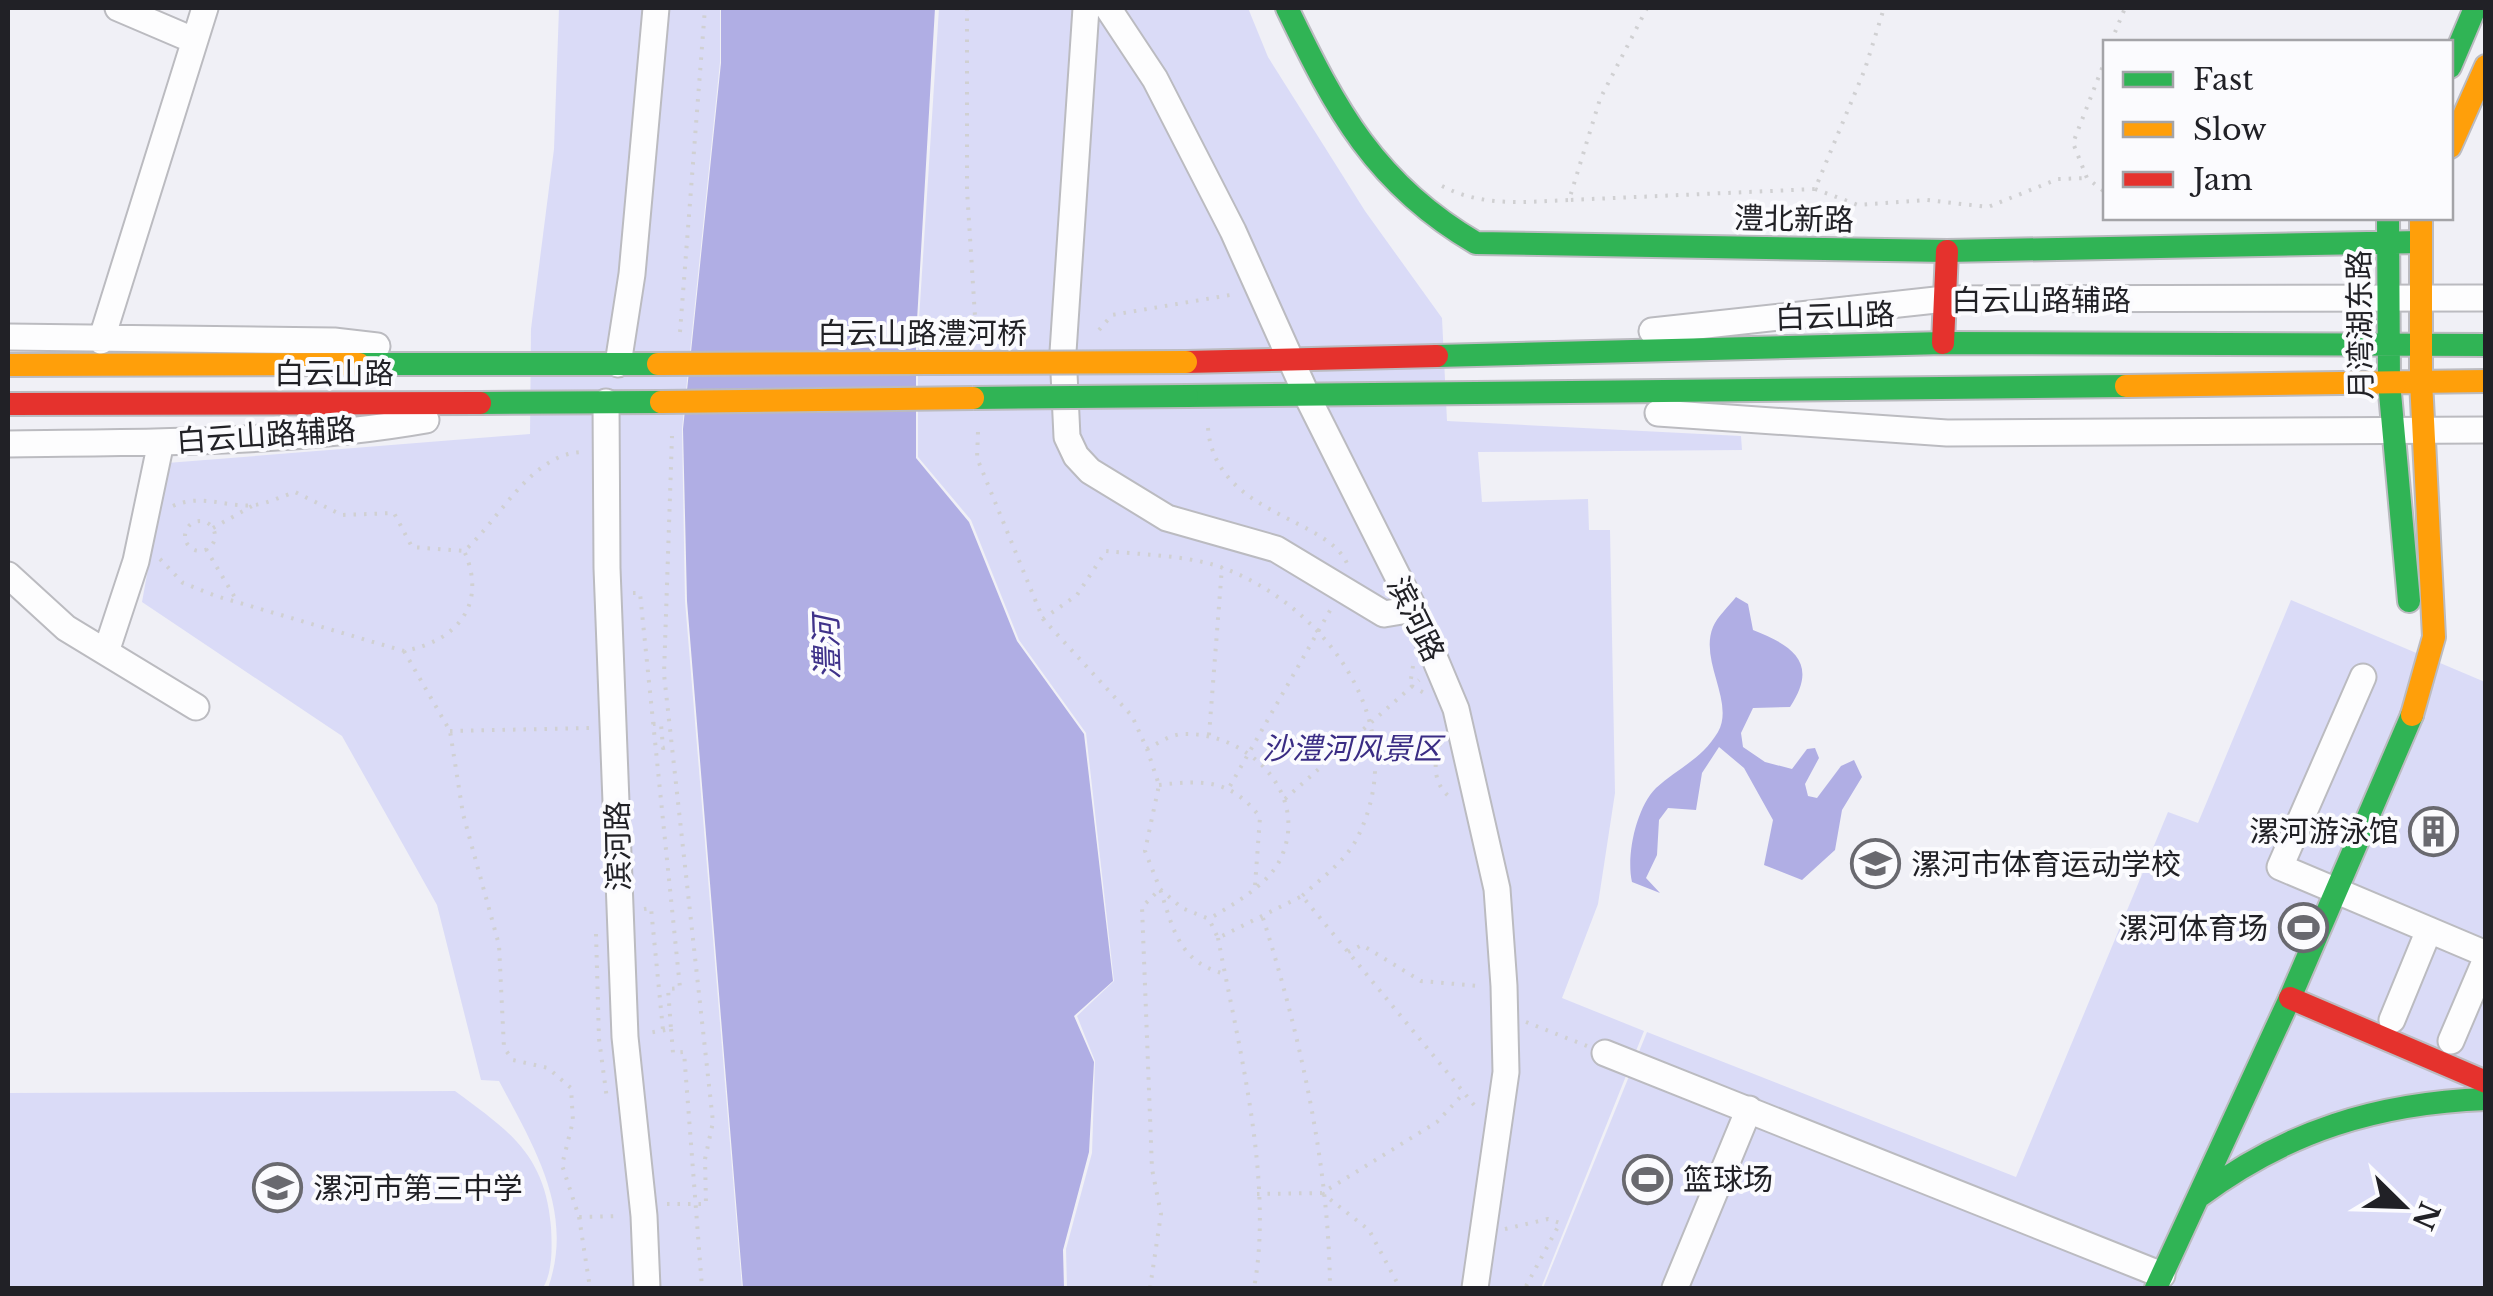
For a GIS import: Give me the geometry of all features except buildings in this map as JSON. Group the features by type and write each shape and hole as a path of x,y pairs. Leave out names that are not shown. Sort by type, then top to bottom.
{"main road":[{"name":"澧北新路","path":"1288,8 1360,148 1399,193 1442,226 1476,244 1947,251 2421,242"},
{"path":"2453,60 2476,8"},
{"path":"2453,140 2486,66"},
{"name":"月湾湖东路","path":"2329,888 2404,688 2412,629 2389,382 2388,220"},
{"name":"月湾湖东路","path":"2329,888 2416,703 2434,637 2422,430 2421,220"},
{"path":"1944,342 1947,251"},
{"name":"白云山路","path":"1186,362 1944,342 2486,345"},
{"name":"白云山路澧河桥","path":"658,364 1186,362"},
{"name":"白云山路","path":"8,365 658,364"},
{"path":"667,411 1187,396 1308,398 2486,381"},
{"name":"白云山路","path":"10,404 606,402 667,411"},
{"path":"2154,1280 2197,1198 2290,998 2329,888"},
{"path":"2154,1280 2329,888"},
{"path":"2290,998 2486,1082"},
{"path":"2197,1198 2283,1140 2363,1110 2440,1099 2486,1099"}],"street":[{"path":"118,8 192,40"},
{"path":"100,341 204,8"},
{"path":"618,364 634,256 656,8"},
{"path":"1086,8 1063,352 1067,437 1090,471 1167,518 1276,550 1384,614 1414,608"},
{"name":"滨河路","path":"1108,8 1155,79 1233,230 1308,398 1442,668 1482,811 1497,889 1504,986 1506,1072 1500,1137 1476,1288"},
{"name":"白云山路辅路","path":"1420,358 1945,298 2486,298"},
{"path":"8,337 334,341 511,364"},
{"path":"1434,396 1947,433 2486,430"},
{"name":"滨河路","path":"606,402 608,593 625,1036 644,1210 647,1288"},
{"name":"白云山路辅路","path":"10,444 161,442 386,427 523,403"},
{"path":"10,404 10,444"},
{"path":"106,652 140,538 161,442"},
{"path":"8,575 66,628 196,707"},
{"path":"2363,677 2280,867 2486,956 2450,1041"},
{"path":"2392,1020 2430,930"},
{"path":"1606,1053 2154,1280"},
{"path":"1675,1288 1748,1109"}],"path":[{"path":"679,346 705,8"},
{"path":"966,8 967,190 976,333"},
{"path":"1569,200 1600,99 1648,8"},
{"path":"1814,189 1864,69 1884,8"},
{"path":"2113,40 2125,8"},
{"path":"2103,66 2073,143 2086,178 2103,192"},
{"path":"1433,182 1465,198 1504,202 1814,189 1858,205 1927,200 1988,208 2058,179 2086,178"},
{"path":"1063,352 1080,350 1112,315 1258,291"},
{"path":"579,1217 706,1204 705,1158 713,1122 664,674 667,411"},
{"path":"978,424 978,458 1043,618 1132,716 1147,748 1158,786 1145,851 1185,952 1200,967 1225,974"},
{"path":"213,528 256,504 296,492 342,515 394,513 412,547 464,551 490,529 513,494 547,466 572,453 606,452"},
{"path":"168,508 185,500 256,504"},
{"path":"201,521 213,528 214,543 206,549 193,548 186,532 201,521"},
{"path":"140,538 156,540 159,558 182,583 324,631 404,652 431,646 459,624 474,597 475,577 464,551"},
{"path":"206,549 237,601"},
{"path":"1043,618 1077,595 1106,550 1222,567 1280,600 1317,634 1355,679 1378,742 1368,809 1353,844 1302,896 1218,938"},
{"path":"1209,735 1222,567"},
{"path":"1230,786 1344,587"},
{"path":"608,593 640,593 680,988 668,989 671,1029 674,1053 684,1052 702,1288"},
{"path":"404,652 450,732 462,814 499,945 504,1048 513,1060 548,1068 570,1088 573,1121 562,1165 579,1217 590,1288"},
{"path":"1285,798 1372,725 1410,684 1442,668"},
{"path":"652,724 661,724 664,748 672,746"},
{"path":"450,732 616,728"},
{"path":"1147,748 1177,734 1209,735 1250,754 1274,774 1285,798 1287,822 1280,860 1255,886 1208,919"},
{"path":"1158,786 1201,780 1230,786 1260,817 1255,886"},
{"path":"1160,889 1182,908 1208,919 1218,938 1247,1072 1261,1251 1254,1288"},
{"path":"1150,1288 1162,1214 1152,1169 1142,907 1160,889"},
{"path":"1302,896 1500,1137"},
{"path":"620,910 651,908 663,1030"},
{"path":"1264,918 1285,987 1322,1193 1330,1288"},
{"path":"1348,952 1362,945 1421,981 1504,986"},
{"path":"1505,1014 1606,1053"},
{"path":"625,1036 671,1029"},
{"path":"1256,1194 1322,1193 1437,1122 1464,1093"},
{"path":"1322,1193 1369,1230 1400,1288"},
{"path":"1485,1230 1548,1219 1560,1223 1525,1288"}],"green space":[{"path":"559,8 720,8 720,62 682,429 685,601 742,1288 548,1288 557,1233 547,1181 499,1081 481,1080 437,905 342,736 142,602 167,463 530,434 531,329 554,149"},
{"name":"沙澧河风景区","path":"939,8 1248,8 1268,57 1365,211 1442,318 1447,421 1741,436 1742,450 1478,452 1482,502 1588,499 1589,530 1610,530 1615,793 1598,904 1562,998 1644,1031 1541,1288 1067,1288 1066,1249 1092,1153 1095,1061 1077,1016 1114,981 1086,733 1019,640 971,520 918,457 918,335"},
{"name":"漯河体育场","path":"2291,600 2485,682 2485,1288 1543,1288 1647,1032 2016,1177 2168,812 2198,823"},
{"name":"漯河市第三中学","path":"455,1091 508,1132 532,1162 541,1181 552,1242 543,1288 8,1288 8,1093"}],"water":[{"name":"澧河","path":"721,8 935,8 916,338 916,458 969,522 1017,641 1084,734 1113,981 1074,1016 1094,1062 1089,1152 1063,1250 1064,1288 743,1288 687,601 683,429 721,63"},
{"path":"1736,597 1748,604 1753,630 1779,642 1797,657 1802,678 1790,707 1753,708 1741,733 1743,747 1765,762 1792,769 1807,749 1815,748 1819,758 1805,784 1808,796 1817,798 1841,766 1854,760 1862,777 1842,810 1835,850 1802,880 1764,865 1773,820 1744,768 1719,747 1702,773 1696,810 1668,808 1659,820 1657,855 1646,878 1660,893 1632,882 1634,833 1643,807 1656,788 1697,756 1718,732 1722,708 1710,640 1715,623"}],"traffic: fast":[{"path":"1287,8 1323,79 1362,142 1411,196 1476,243 1947,251 2421,242"},
{"path":"2453,60 2475,8"},
{"path":"2388,220 2389,382 2409,601"},
{"path":"1437,356 1943,343 2486,345"},
{"path":"359,364 658,364"},
{"path":"1187,396 2126,386"},
{"path":"973,398 1187,396"},
{"path":"480,403 661,402"},
{"path":"2156,1288 2290,998 2412,715"},
{"path":"2200,1196 2266,1154 2335,1125 2408,1107 2486,1099"}],"traffic: slow":[{"path":"2453,140 2486,66"},
{"path":"2412,715 2434,637 2421,381 2421,220"},
{"path":"658,364 1186,362"},
{"path":"8,365 359,364"},
{"path":"2126,386 2486,381"},
{"path":"661,402 973,398"}],"traffic: jam":[{"path":"1943,343 1947,251"},
{"path":"1186,362 1437,356"},
{"path":"8,404 480,403"},
{"path":"2290,998 2486,1082"}],"place":[{"name":"漯河游泳馆","path":"2434,831"},
{"name":"漯河市体育运动学校","path":"1876,864"},
{"name":"漯河体育场","path":"2303,928"},
{"name":"篮球场","path":"1648,1179"},
{"name":"漯河市第三中学","path":"278,1188"}]}
